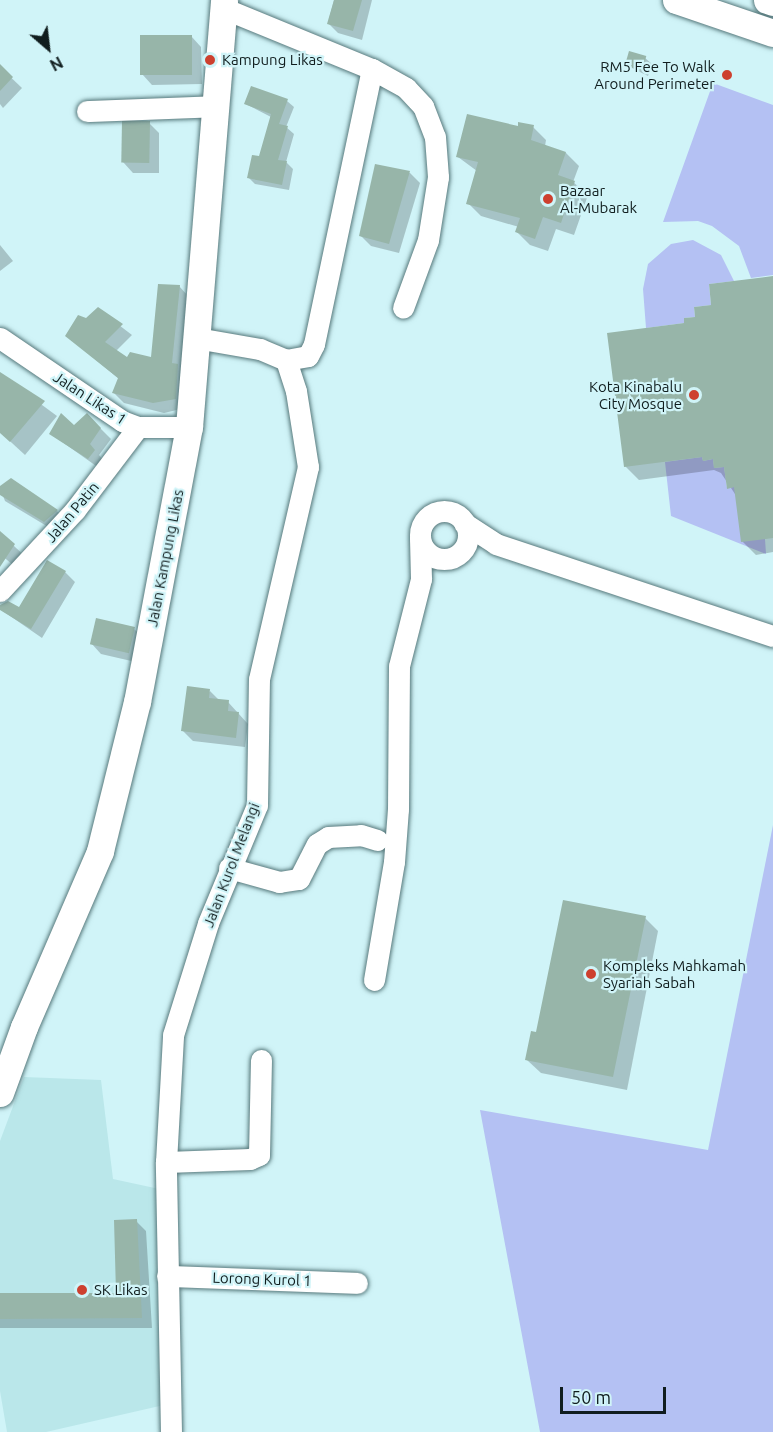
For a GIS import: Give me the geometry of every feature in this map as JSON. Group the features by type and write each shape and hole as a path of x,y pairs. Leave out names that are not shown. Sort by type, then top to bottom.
{"main road":[{"path":"676,0 773,33"},
{"path":"767,0 773,2"},
{"name":"Jalan Kampung Likas","path":"0,1093 112,812 189,427 223,4"}],"street":[{"path":"223,4 372,69 406,88 423,105 437,155 438,177 428,240 403,308"},
{"path":"196,338 260,349 286,360 308,356 314,344 372,69"},
{"path":"87,111 216,106"},
{"name":"Jalan Likas 1","path":"0,338 104,411 138,427 189,427"},
{"name":"Jalan Kurol Melangi","path":"171,1432 166,1162 169,1067 175,1022 230,868 257,805 259,679 308,467 298,400 286,360"},
{"name":"Jalan Patin","path":"0,591 63,524 138,427"},
{"path":"374,980 394,862 398,809 399,666 421,579 420,537 424,522 437,513 452,513 496,544 773,636"},
{"path":"421,579 454,555 468,538 464,523"},
{"path":"420,537 432,556 454,555 496,544"},
{"path":"230,868 279,882 298,879 307,869 317,844 328,837 361,835 377,840"},
{"path":"166,1162 259,1155 261,1060"},
{"name":"Lorong Kurol 1","path":"167,1276 357,1283"}],"shaded area":[{"name":"SK Likas","path":"24,1077 101,1080 113,1179 164,1190 164,1405 46,1432 7,1432 0,1391 0,1141"}],"water":[{"path":"713,83 773,105 773,275 751,278 739,246 712,226 698,221 663,222"},
{"path":"693,240 721,255 734,281 709,284 711,305 694,307 695,317 684,318 684,323 646,328 643,289 648,264 671,244"},
{"path":"702,457 703,461 713,459 714,468 724,467 727,488 734,487 765,539 766,554 671,516 665,462"},
{"path":"773,825 773,1432 540,1432 480,1110 708,1150"}],"building":[{"path":"334,0 362,0 353,31 327,24"},
{"path":"140,35 192,35 192,75 140,75"},
{"path":"629,51 646,56 642,70 625,65"},
{"path":"0,64 13,77 0,91"},
{"path":"251,86 288,99 279,124 288,126 278,160 287,161 282,185 247,178 252,155 259,156 271,114 244,104"},
{"path":"467,114 518,126 518,122 534,125 531,140 566,152 558,175 575,181 561,223 543,217 535,239 515,232 520,218 466,204 478,162 456,157"},
{"path":"122,121 150,121 149,163 121,163"},
{"path":"375,164 410,171 389,244 359,236"},
{"name":"Kota Kinabalu City Mosque","path":"773,276 773,538 741,542 734,487 727,489 724,467 714,468 713,459 703,461 702,457 624,467 607,333 684,323 684,318 695,317 694,307 711,305 709,284"},
{"path":"158,284 180,285 172,363 178,364 176,399 153,403 112,393 118,378 65,336 78,315 86,318 98,307 123,324 105,342 127,357 130,352 151,357"},
{"path":"0,372 45,401 10,442 0,433"},
{"path":"61,413 74,425 87,413 101,428 90,444 95,450 88,459 49,434"},
{"path":"11,478 58,510 44,522 0,495 0,486"},
{"path":"0,531 15,544 0,567"},
{"path":"47,560 66,571 31,629 0,610 0,605 8,601 19,607"},
{"path":"96,618 135,627 129,653 90,644"},
{"path":"187,686 210,689 209,698 229,700 228,711 239,712 236,738 181,731"},
{"name":"Kompleks Mahkamah Syariah Sabah","path":"563,900 646,916 613,1077 525,1060 531,1031 536,1032"},
{"path":"137,1219 142,1318 0,1319 0,1293 116,1293 114,1220"}],"place":[{"name":"Kampung Likas","path":"210,60"},
{"name":"RM5 Fee To Walk Around Perimeter","path":"727,75"},
{"name":"Bazaar Al-Mubarak","path":"548,199"},
{"name":"Kota Kinabalu City Mosque","path":"694,395"},
{"name":"Kompleks Mahkamah Syariah Sabah","path":"591,974"},
{"name":"SK Likas","path":"82,1290"}]}
